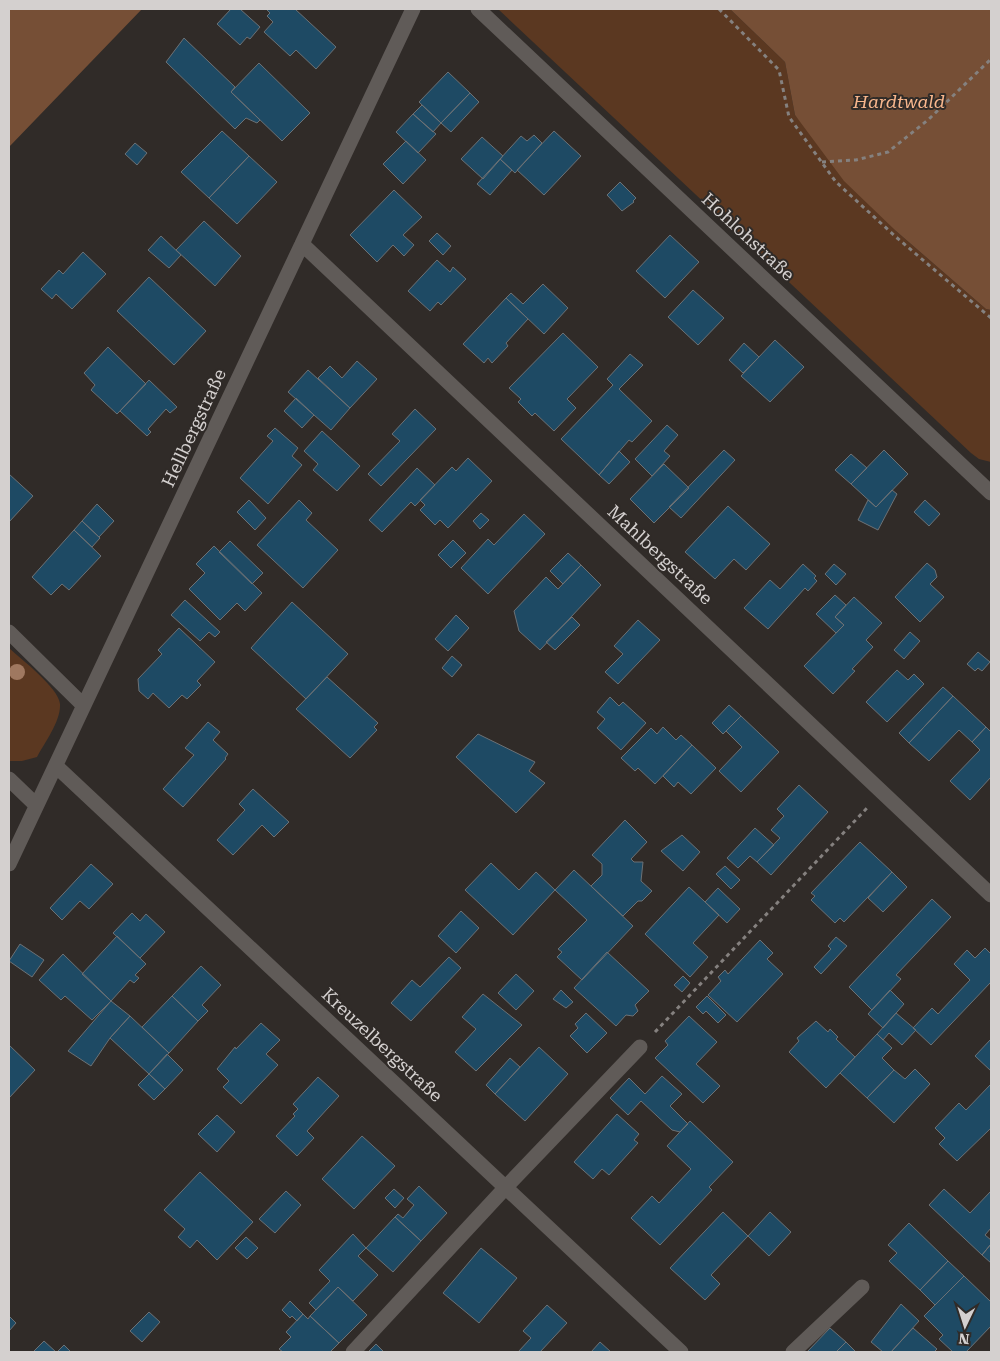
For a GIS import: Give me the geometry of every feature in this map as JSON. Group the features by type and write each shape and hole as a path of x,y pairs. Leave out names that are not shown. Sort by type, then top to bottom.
{"street":[{"name":"Hellbergstraße","path":"9,864 56,766 82,705 413,9"},
{"name":"Hohlohstraße","path":"478,9 990,490"},
{"name":"Mahlbergstraße","path":"302,244 991,895"},
{"path":"9,632 82,705"},
{"name":"Kreuzelbergstraße","path":"56,766 681,1352"},
{"path":"9,779 36,806"},
{"path":"353,1352 506,1187 640,1047"},
{"path":"793,1352 862,1287"}],"path":[{"path":"719,9 779,70 789,116 836,182 896,238 991,318"},
{"path":"822,162 856,160 888,152 929,119 991,59"},
{"path":"640,1047 883,791"}],"shaded area":[{"path":"498,9 730,9 785,62 795,115 896,231 986,309 991,310 991,462 979,459 971,453"},
{"path":"9,648 47,682 58,697 60,704 60,711 55,724 37,757 22,761 9,761"}],"green space":[{"path":"9,9 142,9 9,147"},
{"name":"Hardtwald","path":"730,9 991,9 991,310 986,309 896,231 844,181 795,115 785,62"}],"building":[{"path":"231,9 240,9 260,27 250,39 247,37 240,45 217,24"},
{"path":"266,9 295,9 336,47 316,69 296,50 290,56 264,32 273,22 267,16 270,13"},
{"path":"184,38 235,87 231,92 260,120 257,123 246,118 235,129 166,62"},
{"path":"259,63 310,113 282,141 231,92"},
{"path":"448,72 470,93 441,123 419,102"},
{"path":"470,93 479,102 451,132 441,123"},
{"path":"422,105 441,123 433,132 413,114"},
{"path":"413,114 436,134 418,153 396,132"},
{"path":"222,131 249,156 209,198 181,172"},
{"path":"554,131 581,156 544,195 517,170"},
{"path":"534,135 542,143 515,173 500,159 521,136 527,141"},
{"path":"482,137 503,156 483,179 461,159"},
{"path":"406,141 426,160 403,184 383,164"},
{"path":"135,143 147,153 137,165 125,154"},
{"path":"249,156 277,182 237,224 209,198"},
{"path":"500,159 512,170 490,195 477,184"},
{"path":"620,182 636,198 634,202 622,211 607,195"},
{"path":"394,190 422,217 403,235 414,245 404,256 393,245 377,262 350,235"},
{"path":"204,221 241,256 215,286 176,250"},
{"path":"437,233 451,246 443,255 429,241"},
{"path":"670,235 699,262 665,298 636,271"},
{"path":"161,236 181,255 169,268 148,250"},
{"path":"83,252 106,274 72,309 56,294 52,299 41,289 59,270 63,274"},
{"path":"437,260 450,272 453,267 466,279 441,305 438,302 430,311 408,291"},
{"path":"149,277 206,331 174,365 117,311"},
{"path":"543,284 568,308 544,334 506,298 511,293 523,304"},
{"path":"693,290 724,318 698,345 668,317"},
{"path":"506,298 528,319 506,343 508,346 492,363 488,358 484,363 463,344"},
{"path":"563,333 598,367 567,399 576,408 554,431 535,413 532,416 518,402 521,399 509,388"},
{"path":"775,340 804,367 770,402 741,376"},
{"path":"744,343 759,357 743,373 729,360"},
{"path":"108,347 146,384 117,414 91,390 95,385 84,373"},
{"path":"630,354 643,365 619,389 652,421 632,442 629,440 599,475 561,439 613,385 607,379"},
{"path":"357,361 377,379 350,408 318,378 330,366 342,378"},
{"path":"308,370 350,408 331,430 288,392"},
{"path":"149,380 177,407 170,413 166,409 148,429 151,432 147,436 120,411"},
{"path":"296,398 314,415 302,428 284,411"},
{"path":"415,409 436,429 381,486 368,474 400,441 392,434"},
{"path":"667,425 678,435 664,451 670,456 652,476 635,459"},
{"path":"275,428 298,448 292,456 302,465 268,504 240,478 273,441 267,436"},
{"path":"322,431 360,466 337,491 313,470 318,464 304,451"},
{"path":"724,450 735,460 681,518 669,507"},
{"path":"884,450 908,474 876,507 851,484"},
{"path":"619,451 630,462 609,484 599,475"},
{"path":"851,454 867,468 851,484 835,470"},
{"path":"468,458 492,481 448,528 440,520 435,525 420,510 425,505 420,500 452,467 456,471"},
{"path":"664,464 689,488 654,523 630,499"},
{"path":"417,468 435,485 415,506 411,502 382,532 369,520"},
{"path":"9,474 33,496 9,522"},
{"path":"892,490 897,494 878,530 858,520 868,500 876,507"},
{"path":"249,500 266,518 255,530 237,512"},
{"path":"299,500 312,513 306,520 338,550 303,588 257,545"},
{"path":"925,500 940,514 929,526 914,512"},
{"path":"97,504 114,521 99,537 82,521"},
{"path":"728,506 770,544 746,570 734,559 715,579 685,552"},
{"path":"481,513 489,520 480,529 473,521"},
{"path":"524,514 545,534 488,594 461,568 488,539 494,545"},
{"path":"82,521 100,538 92,547 74,530"},
{"path":"74,530 101,556 69,590 62,584 51,595 32,577"},
{"path":"453,540 466,553 451,568 438,555"},
{"path":"230,541 263,573 252,584 219,552"},
{"path":"214,546 262,593 245,611 237,603 220,620 189,589 205,573 196,564"},
{"path":"568,553 581,565 563,584 550,571"},
{"path":"927,563 935,570 937,577 930,584 944,597 920,622 895,597"},
{"path":"803,564 816,576 814,578 817,581 808,591 805,588 768,629 744,608 770,580 780,589"},
{"path":"834,564 846,574 836,585 825,574"},
{"path":"581,565 601,585 540,650 519,631 514,611 546,577 558,589"},
{"path":"835,595 846,605 835,617 844,625 836,633 816,614"},
{"path":"854,597 882,623 866,640 873,647 852,669 855,671 833,694 804,666 844,625 835,617"},
{"path":"185,600 220,632 215,637 209,632 200,641 171,615"},
{"path":"292,602 348,654 306,699 251,648"},
{"path":"456,615 469,628 448,651 435,639"},
{"path":"572,617 580,625 555,650 546,642"},
{"path":"638,620 660,640 618,684 605,672 623,654 614,646"},
{"path":"179,628 215,662 197,681 201,685 187,699 182,695 169,708 153,693 148,699 139,691 138,679 162,654 158,650"},
{"path":"910,632 920,641 904,659 894,650"},
{"path":"978,652 990,662 982,671 978,668 975,671 967,664"},
{"path":"452,656 462,665 452,677 442,668"},
{"path":"897,670 908,680 914,674 924,684 887,722 866,702"},
{"path":"327,677 378,723 374,727 377,730 350,758 296,709"},
{"path":"943,687 953,696 909,743 899,733"},
{"path":"953,696 986,727 972,742 959,730 929,761 909,743"},
{"path":"610,697 619,706 623,702 646,723 621,750 597,728 605,719 597,712"},
{"path":"729,705 741,716 723,734 712,723"},
{"path":"741,716 779,752 741,792 719,771 742,747 726,731"},
{"path":"208,722 220,732 213,740 228,754 226,759 183,807 163,789 194,755 185,748"},
{"path":"663,727 676,740 681,735 692,745 655,784 638,768 635,771 621,758 651,728 657,734"},
{"path":"986,727 991,732 991,777 970,800 950,781 980,750 972,742"},
{"path":"478,734 535,762 529,771 545,783 516,813 456,757"},
{"path":"692,745 716,768 691,794 678,782 674,787 663,776"},
{"path":"799,785 828,812 771,875 757,862 780,838 771,830 784,816 777,809"},
{"path":"253,789 289,822 274,837 262,825 233,855 217,840 245,810 239,804"},
{"path":"625,820 647,842 631,859 634,862 643,862 641,881 652,891 642,901 638,901 623,916 591,886 602,875 602,864 592,855"},
{"path":"755,828 774,845 757,862 750,856 738,868 727,858"},
{"path":"682,835 700,852 683,871 661,851"},
{"path":"860,842 892,872 844,922 840,918 835,923 811,900 815,896 811,893"},
{"path":"491,863 519,890 536,872 555,890 513,935 465,890"},
{"path":"91,864 113,884 89,909 80,901 62,920 50,908"},
{"path":"725,866 740,880 731,889 716,874"},
{"path":"574,870 633,926 582,980 557,957 562,952 558,949 587,920 555,890"},
{"path":"892,872 907,887 883,912 868,898"},
{"path":"689,887 719,915 693,943 708,957 690,977 645,934"},
{"path":"718,888 740,909 727,923 705,902"},
{"path":"932,899 951,917 896,975 901,979 872,1010 849,987"},
{"path":"461,911 479,928 456,953 438,936"},
{"path":"132,913 140,921 146,914 165,932 140,958 113,933"},
{"path":"117,936 146,964 135,975 139,978 134,983 130,980 111,1001 82,974"},
{"path":"836,937 847,946 821,974 814,967 831,949 828,946"},
{"path":"760,940 773,953 767,959 783,974 737,1022 708,995 721,981 718,977 725,970 728,974"},
{"path":"20,944 44,960 32,977 9,961"},
{"path":"985,948 991,954 991,982 931,1045 913,1028 932,1008 938,1014 970,980 954,964 967,950 975,958"},
{"path":"607,952 649,991 635,1005 638,1011 633,1016 626,1015 616,1026 574,988"},
{"path":"63,954 111,1001 92,1020 65,996 61,1000 39,980"},
{"path":"449,957 461,968 411,1021 391,1003 412,980 420,987"},
{"path":"201,966 221,985 202,1005 208,1011 198,1021 172,996"},
{"path":"516,974 534,991 516,1010 498,993"},
{"path":"683,976 690,983 682,992 674,985"},
{"path":"561,990 573,1002 566,1008 553,999"},
{"path":"890,990 904,1004 883,1028 868,1014"},
{"path":"483,994 522,1025 476,1071 455,1052 476,1029 462,1017"},
{"path":"172,996 198,1021 169,1053 142,1027"},
{"path":"707,996 726,1015 718,1023 706,1011 703,1014 696,1007"},
{"path":"111,1001 130,1016 110,1038 91,1066 68,1051"},
{"path":"586,1013 607,1033 587,1053 570,1036 578,1028 575,1024"},
{"path":"896,1013 916,1030 902,1045 889,1033 883,1040 877,1034"},
{"path":"130,1016 169,1053 149,1074 110,1038"},
{"path":"689,1016 717,1042 696,1064 720,1086 703,1103 655,1058 668,1045 665,1041"},
{"path":"816,1021 828,1032 830,1029 838,1037 836,1039 855,1057 826,1088 789,1052 799,1041 797,1038"},
{"path":"261,1023 280,1040 266,1054 278,1065 241,1104 223,1087 229,1081 217,1069 235,1047 236,1049"},
{"path":"877,1034 892,1048 882,1058 894,1070 867,1098 840,1073"},
{"path":"991,1039 991,1071 975,1056"},
{"path":"9,1045 35,1070 9,1098"},
{"path":"539,1047 568,1074 525,1121 495,1094"},
{"path":"167,1054 183,1070 165,1089 149,1074"},
{"path":"510,1058 520,1067 495,1094 486,1085"},
{"path":"915,1069 930,1084 894,1123 867,1098 894,1070 905,1079"},
{"path":"149,1074 165,1089 154,1100 138,1085"},
{"path":"662,1076 682,1094 670,1106 688,1124 680,1132 672,1130 641,1101 628,1115 610,1098 629,1078 645,1094"},
{"path":"318,1077 339,1096 307,1131 314,1138 297,1156 276,1136 295,1116 293,1114 298,1109 293,1104"},
{"path":"991,1084 991,1128 957,1161 939,1144 945,1138 935,1128 959,1103 966,1110"},
{"path":"617,1114 639,1134 634,1140 638,1143 609,1175 602,1169 593,1179 574,1162"},
{"path":"217,1115 235,1132 217,1152 198,1134"},
{"path":"690,1121 733,1162 709,1187 712,1190 660,1245 631,1218 652,1196 659,1203 691,1169 667,1146"},
{"path":"362,1136 395,1166 354,1209 322,1179"},
{"path":"200,1172 253,1222 217,1260 197,1240 190,1248 178,1237 185,1229 164,1210"},
{"path":"419,1186 447,1213 421,1241 395,1217 398,1214 403,1218 414,1205 407,1199"},
{"path":"394,1189 404,1198 395,1208 385,1198"},
{"path":"944,1189 970,1213 991,1191 991,1228 985,1235 991,1240 991,1244 982,1255 929,1205"},
{"path":"286,1191 301,1205 275,1233 259,1219"},
{"path":"723,1212 748,1236 711,1275 720,1284 705,1300 670,1268"},
{"path":"770,1212 791,1232 769,1256 748,1236"},
{"path":"395,1217 421,1241 393,1272 366,1248"},
{"path":"909,1223 948,1261 920,1290 889,1261 897,1253 888,1245"},
{"path":"353,1234 366,1248 358,1256 378,1275 353,1301 338,1287 316,1310 309,1303 330,1281 319,1270"},
{"path":"246,1237 258,1248 247,1259 235,1248"},
{"path":"991,1244 991,1263 982,1255"},
{"path":"481,1248 517,1278 479,1323 443,1293"},
{"path":"948,1261 964,1276 935,1305 920,1290"},
{"path":"964,1276 991,1302 991,1326 966,1352 953,1352 939,1339 943,1335 924,1316"},
{"path":"338,1287 367,1315 339,1343 310,1316"},
{"path":"290,1301 303,1314 297,1321 292,1316 290,1318 282,1310"},
{"path":"901,1304 919,1321 891,1352 883,1352 871,1342"},
{"path":"547,1305 567,1323 540,1352 518,1352 531,1338 523,1331"},
{"path":"149,1312 160,1322 142,1342 130,1331"},
{"path":"303,1314 308,1319 310,1316 339,1343 330,1352 283,1352 279,1349 291,1337 286,1332"},
{"path":"9,1316 16,1323 9,1331"},
{"path":"830,1328 846,1342 836,1352 807,1352"},
{"path":"913,1328 937,1349 934,1352 891,1352"},
{"path":"44,1341 56,1352 33,1352"},
{"path":"600,1342 611,1352 591,1352"},
{"path":"846,1342 856,1352 836,1352"},
{"path":"376,1344 384,1352 368,1352"},
{"path":"64,1345 71,1352 57,1352"}]}
